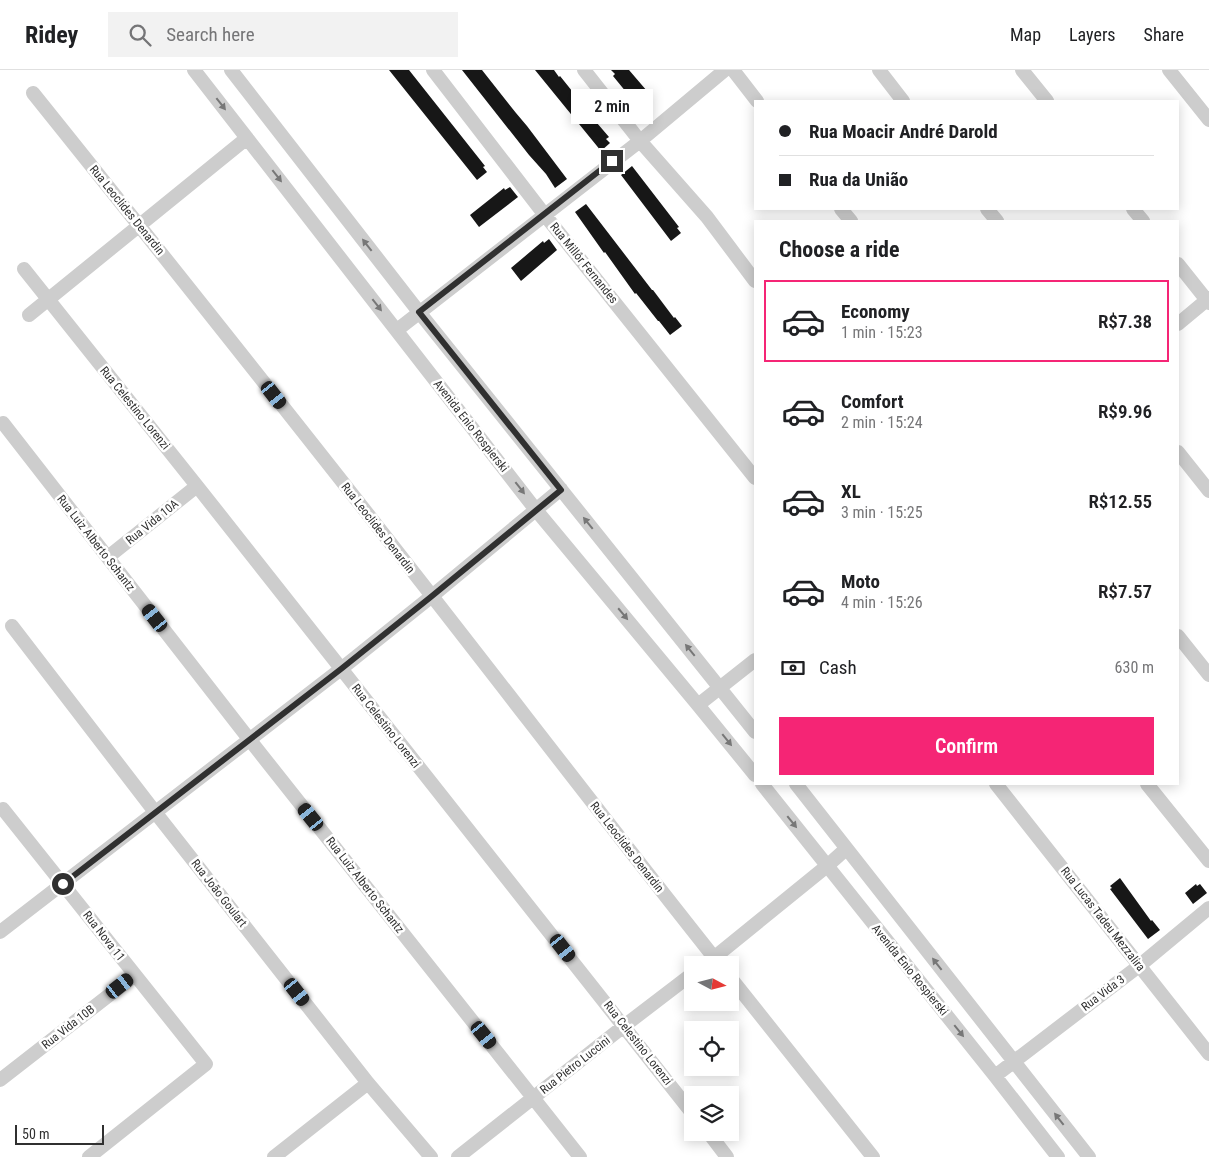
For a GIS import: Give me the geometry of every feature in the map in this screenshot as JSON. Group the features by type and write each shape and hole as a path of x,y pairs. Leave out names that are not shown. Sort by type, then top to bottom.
{"street":[{"name":"Avenida Enio Rospierski","path":"194,70 536,510 754,775"},
{"path":"231,70 419,312 754,731"},
{"name":"Rua Millôr Fernandes","path":"433,70 544,214 754,477"},
{"path":"584,70 640,140 707,218 754,280"},
{"path":"396,330 640,140 725,70"},
{"path":"733,70 756,100"},
{"path":"879,70 902,100"},
{"path":"1022,70 1046,100"},
{"path":"1169,70 1209,120"},
{"name":"Rua Leoclides Denardin","path":"34,93 432,596 662,892 708,956"},
{"path":"29,315 248,138"},
{"path":"842,210 850,220"},
{"path":"988,210 996,220"},
{"path":"1134,210 1142,220"},
{"path":"1179,265 1208,300 1179,323"},
{"name":"Rua Celestino Lorenzi","path":"24,269 684,1102"},
{"name":"Rua Luiz Alberto Schantz","path":"3,423 580,1157"},
{"path":"1179,453 1209,492"},
{"name":"Rua Vida 10A","path":"108,557 197,486"},
{"path":"0,932 341,669 561,490"},
{"name":"Rua João Goulart","path":"12,626 368,1083 431,1157"},
{"path":"1179,637 1209,675"},
{"path":"698,705 754,661"},
{"name":"Avenida Enio Rospierski","path":"763,785 1058,1157"},
{"name":"Avenida Enio Rospierski","path":"797,785 1089,1157"},
{"name":"Rua Lucas Tadeu Mezzalira","path":"997,785 1209,1054"},
{"path":"1148,785 1209,861"},
{"name":"Rua Nova 11","path":"3,809 206,1064 89,1157"},
{"path":"721,956 846,849"},
{"name":"Rua Vida 3","path":"995,1076 1139,966 1209,908"},
{"name":"Rua Vida 10B","path":"0,1080 135,975"},
{"name":"Rua Pietro Luccini","path":"458,1157 684,980"},
{"path":"739,988 873,1157"},
{"path":"274,1157 368,1083"},
{"path":"715,1141 728,1157"}],"building":[{"path":"389,70 409,70 485,166 483,167 487,172 477,180"},
{"path":"462,70 482,70 567,179 555,188 546,174"},
{"path":"535,70 554,70 609,137 606,139 610,143 601,151"},
{"path":"611,70 629,70 653,98 640,109 613,76 615,74"},
{"path":"632,166 679,227 677,228 681,233 671,241 621,175"},
{"path":"510,187 518,197 479,227 470,215 504,188 505,190"},
{"path":"586,204 682,326 670,335 635,294 575,212"},
{"path":"549,239 557,250 521,281 511,268 543,241 544,243"},
{"path":"1120,878 1151,921 1160,930 1148,939 1110,889 1112,888 1110,886"},
{"path":"1196,884 1197,886 1200,884 1207,893 1193,904 1185,893"}],"route":[{"path":"63,884 341,669 561,490 419,312 612,161"}]}
